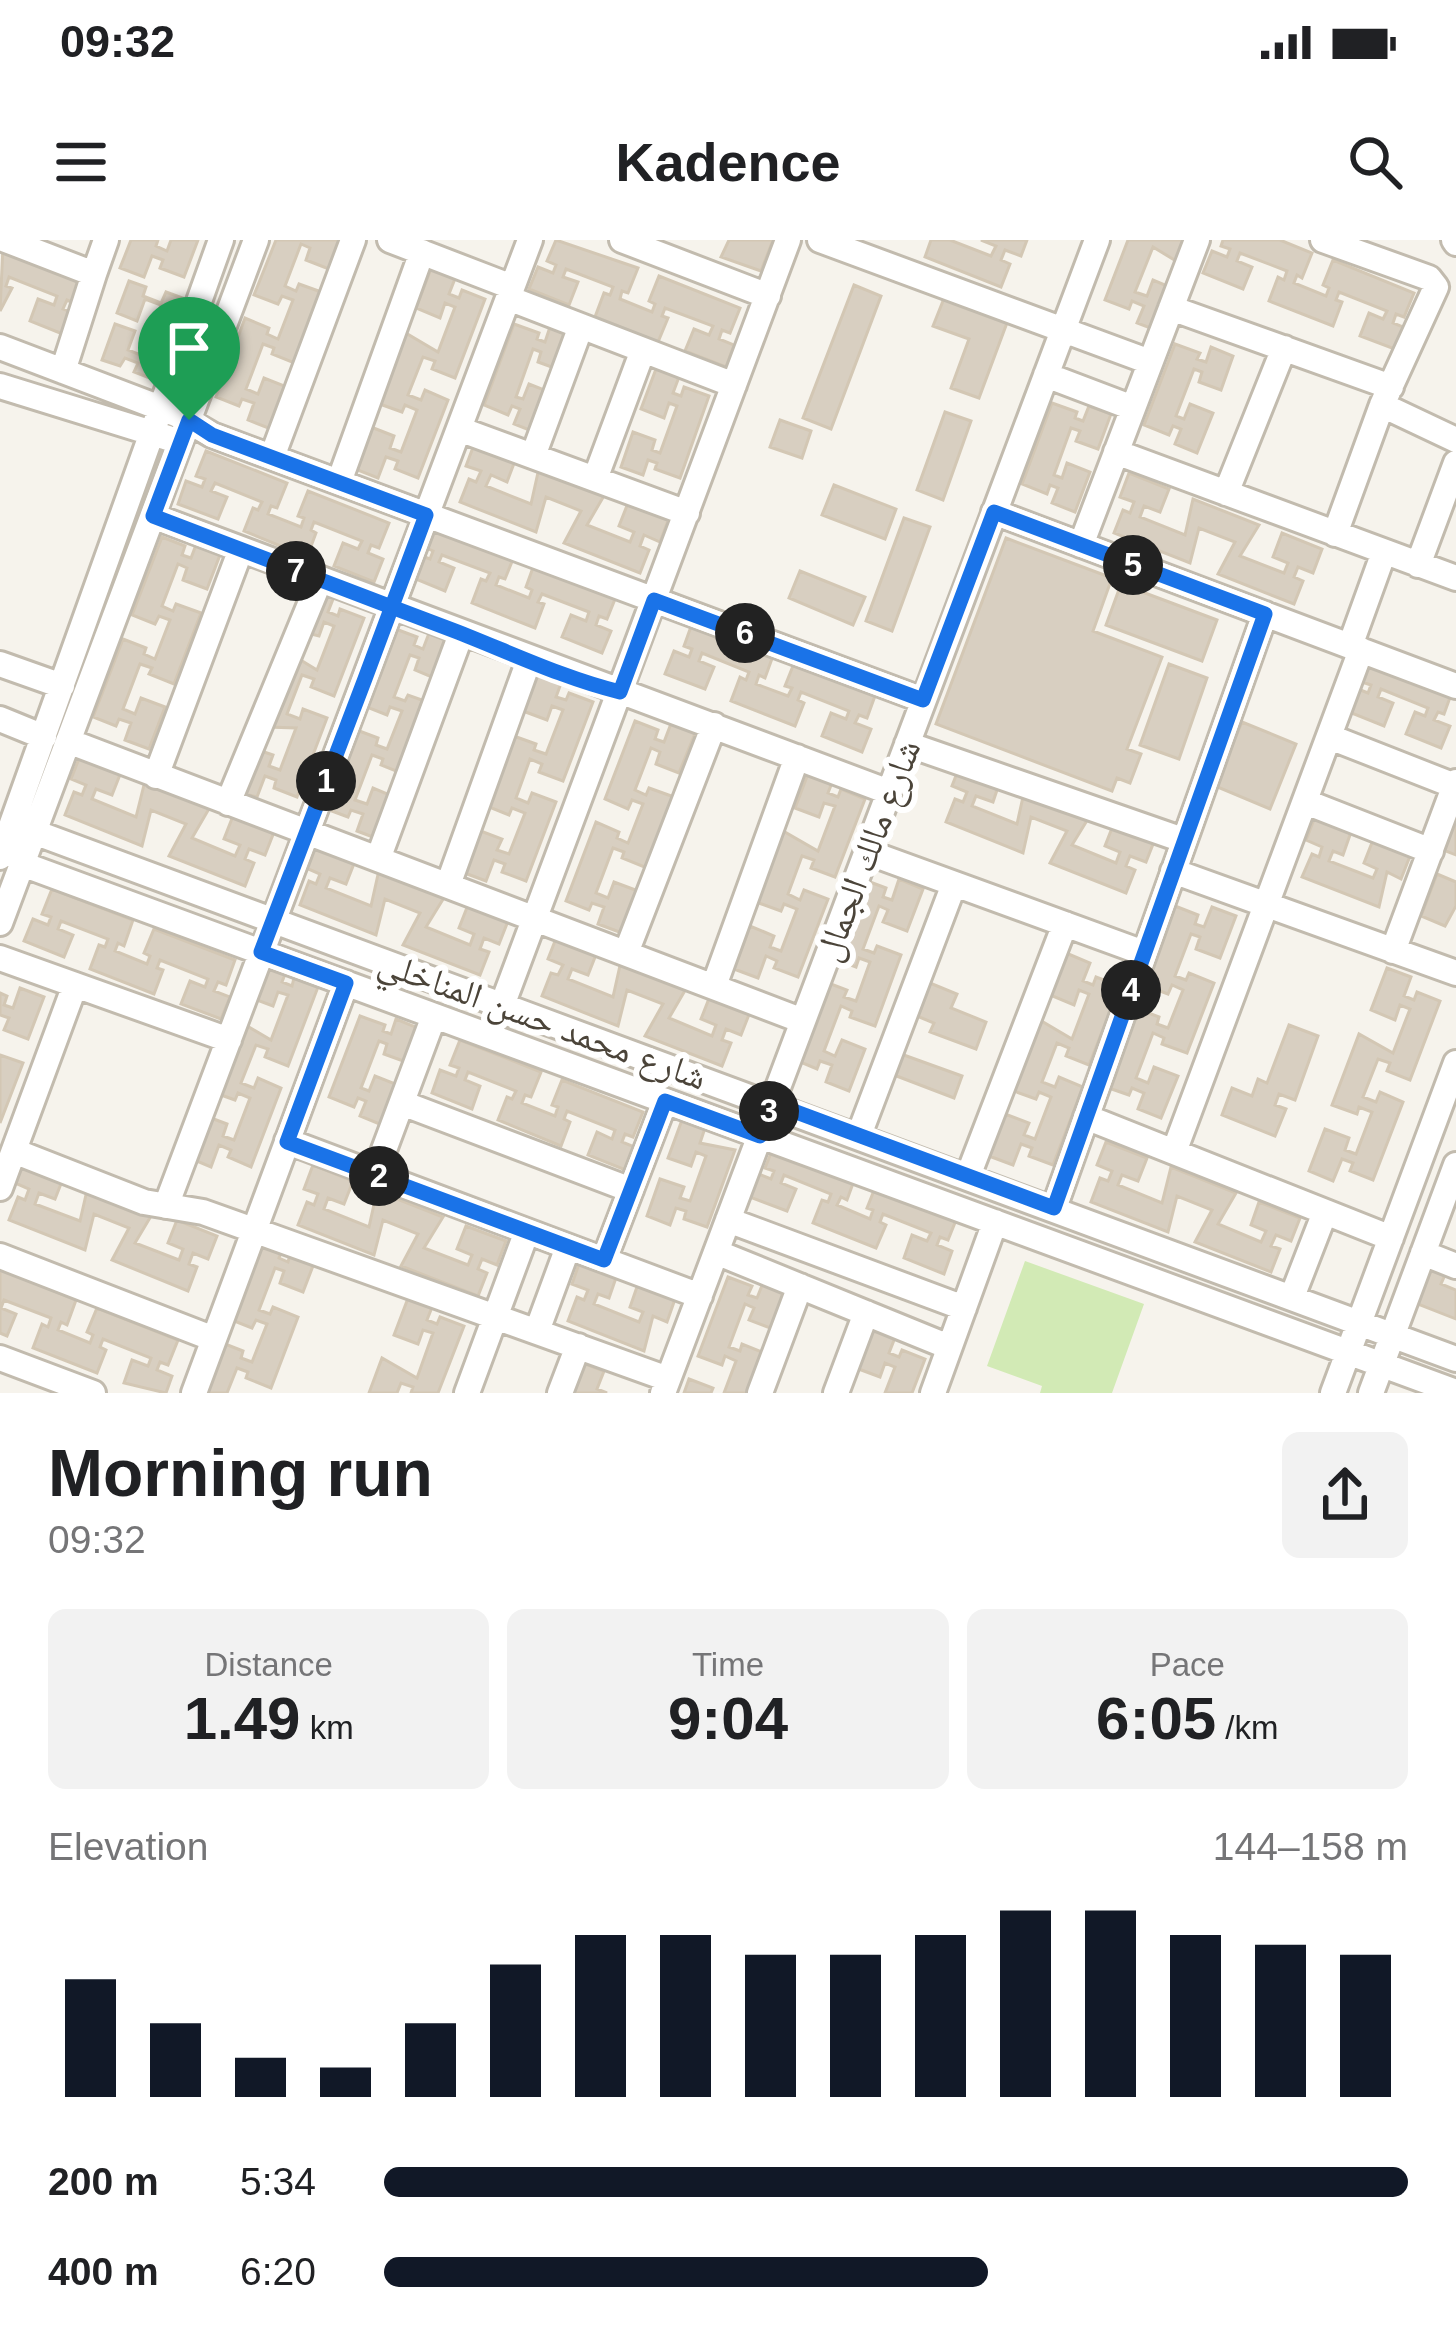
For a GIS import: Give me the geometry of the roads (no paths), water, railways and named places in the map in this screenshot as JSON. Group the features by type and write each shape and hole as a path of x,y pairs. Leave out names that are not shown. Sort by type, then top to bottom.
{"street":[{"path":"6,240 94,274"},
{"path":"63,371 106,240"},
{"path":"56,739 62,686 221,240"},
{"path":"0,922 6,858 15,826 153,516 256,240"},
{"path":"272,457 353,240"},
{"path":"390,240 580,326 734,385"},
{"path":"166,1206 530,240"},
{"path":"622,240 768,296"},
{"path":"490,1037 788,240"},
{"path":"820,240 1066,321 1150,362"},
{"name":"شارع مالك الجمال","path":"666,1386 1096,240"},
{"path":"1081,545 1197,240"},
{"path":"1323,240 1435,284 1436,292 1387,396 1335,534"},
{"path":"338,482 422,252"},
{"path":"1172,308 1284,348 1387,396 1456,440"},
{"path":"533,456 580,326"},
{"path":"0,347 163,409 185,429"},
{"path":"1226,493 1284,348"},
{"path":"595,479 643,350"},
{"path":"1046,375 1133,408"},
{"path":"0,386 154,436 185,429 212,435 923,700"},
{"path":"459,429 687,512"},
{"path":"1116,452 1456,578"},
{"path":"1418,565 1456,463"},
{"path":"994,512 1456,686"},
{"path":"153,516 889,792"},
{"path":"156,776 241,549"},
{"path":"1174,1152 1330,737 1384,552"},
{"path":"228,803 320,580"},
{"path":"1054,1208 1265,614"},
{"path":"378,859 461,634"},
{"path":"448,885 529,660"},
{"path":"0,664 62,686"},
{"path":"0,719 803,1021"},
{"path":"626,952 714,725"},
{"path":"1330,737 1455,784 1394,951"},
{"path":"907,744 1183,840"},
{"path":"714,986 797,757"},
{"path":"1306,802 1431,850"},
{"name":"شارع محمد حسن المناخلي","path":"15,826 1456,1358"},
{"path":"866,852 1144,953"},
{"name":"شارع محمد حسن المناخلي","path":"6,858 1456,1392"},
{"path":"1172,871 1456,974"},
{"path":"859,1135 955,884"},
{"path":"968,1176 1065,924"},
{"path":"0,958 229,1040"},
{"path":"194,1393 346,983"},
{"path":"0,1188 75,985"},
{"path":"375,1174 434,1016"},
{"path":"1333,1393 1456,1063"},
{"path":"604,1260 665,1101"},
{"path":"401,1103 631,1190"},
{"path":"1086,1118 1390,1238"},
{"path":"287,1142 700,1296"},
{"path":"14,1151 496,1316 666,1386"},
{"path":"1371,1393 1455,1170"},
{"path":"1292,1297 1325,1212"},
{"path":"728,1220 964,1308"},
{"path":"933,1393 995,1222"},
{"path":"467,1393 527,1231"},
{"path":"537,1331 568,1246"},
{"path":"716,1252 949,1347"},
{"path":"1423,1253 1456,1266"},
{"path":"0,1256 214,1339"},
{"path":"760,1393 800,1286"},
{"path":"836,1393 866,1313"},
{"path":"560,1393 578,1346"},
{"path":"0,1358 93,1393"}]}
